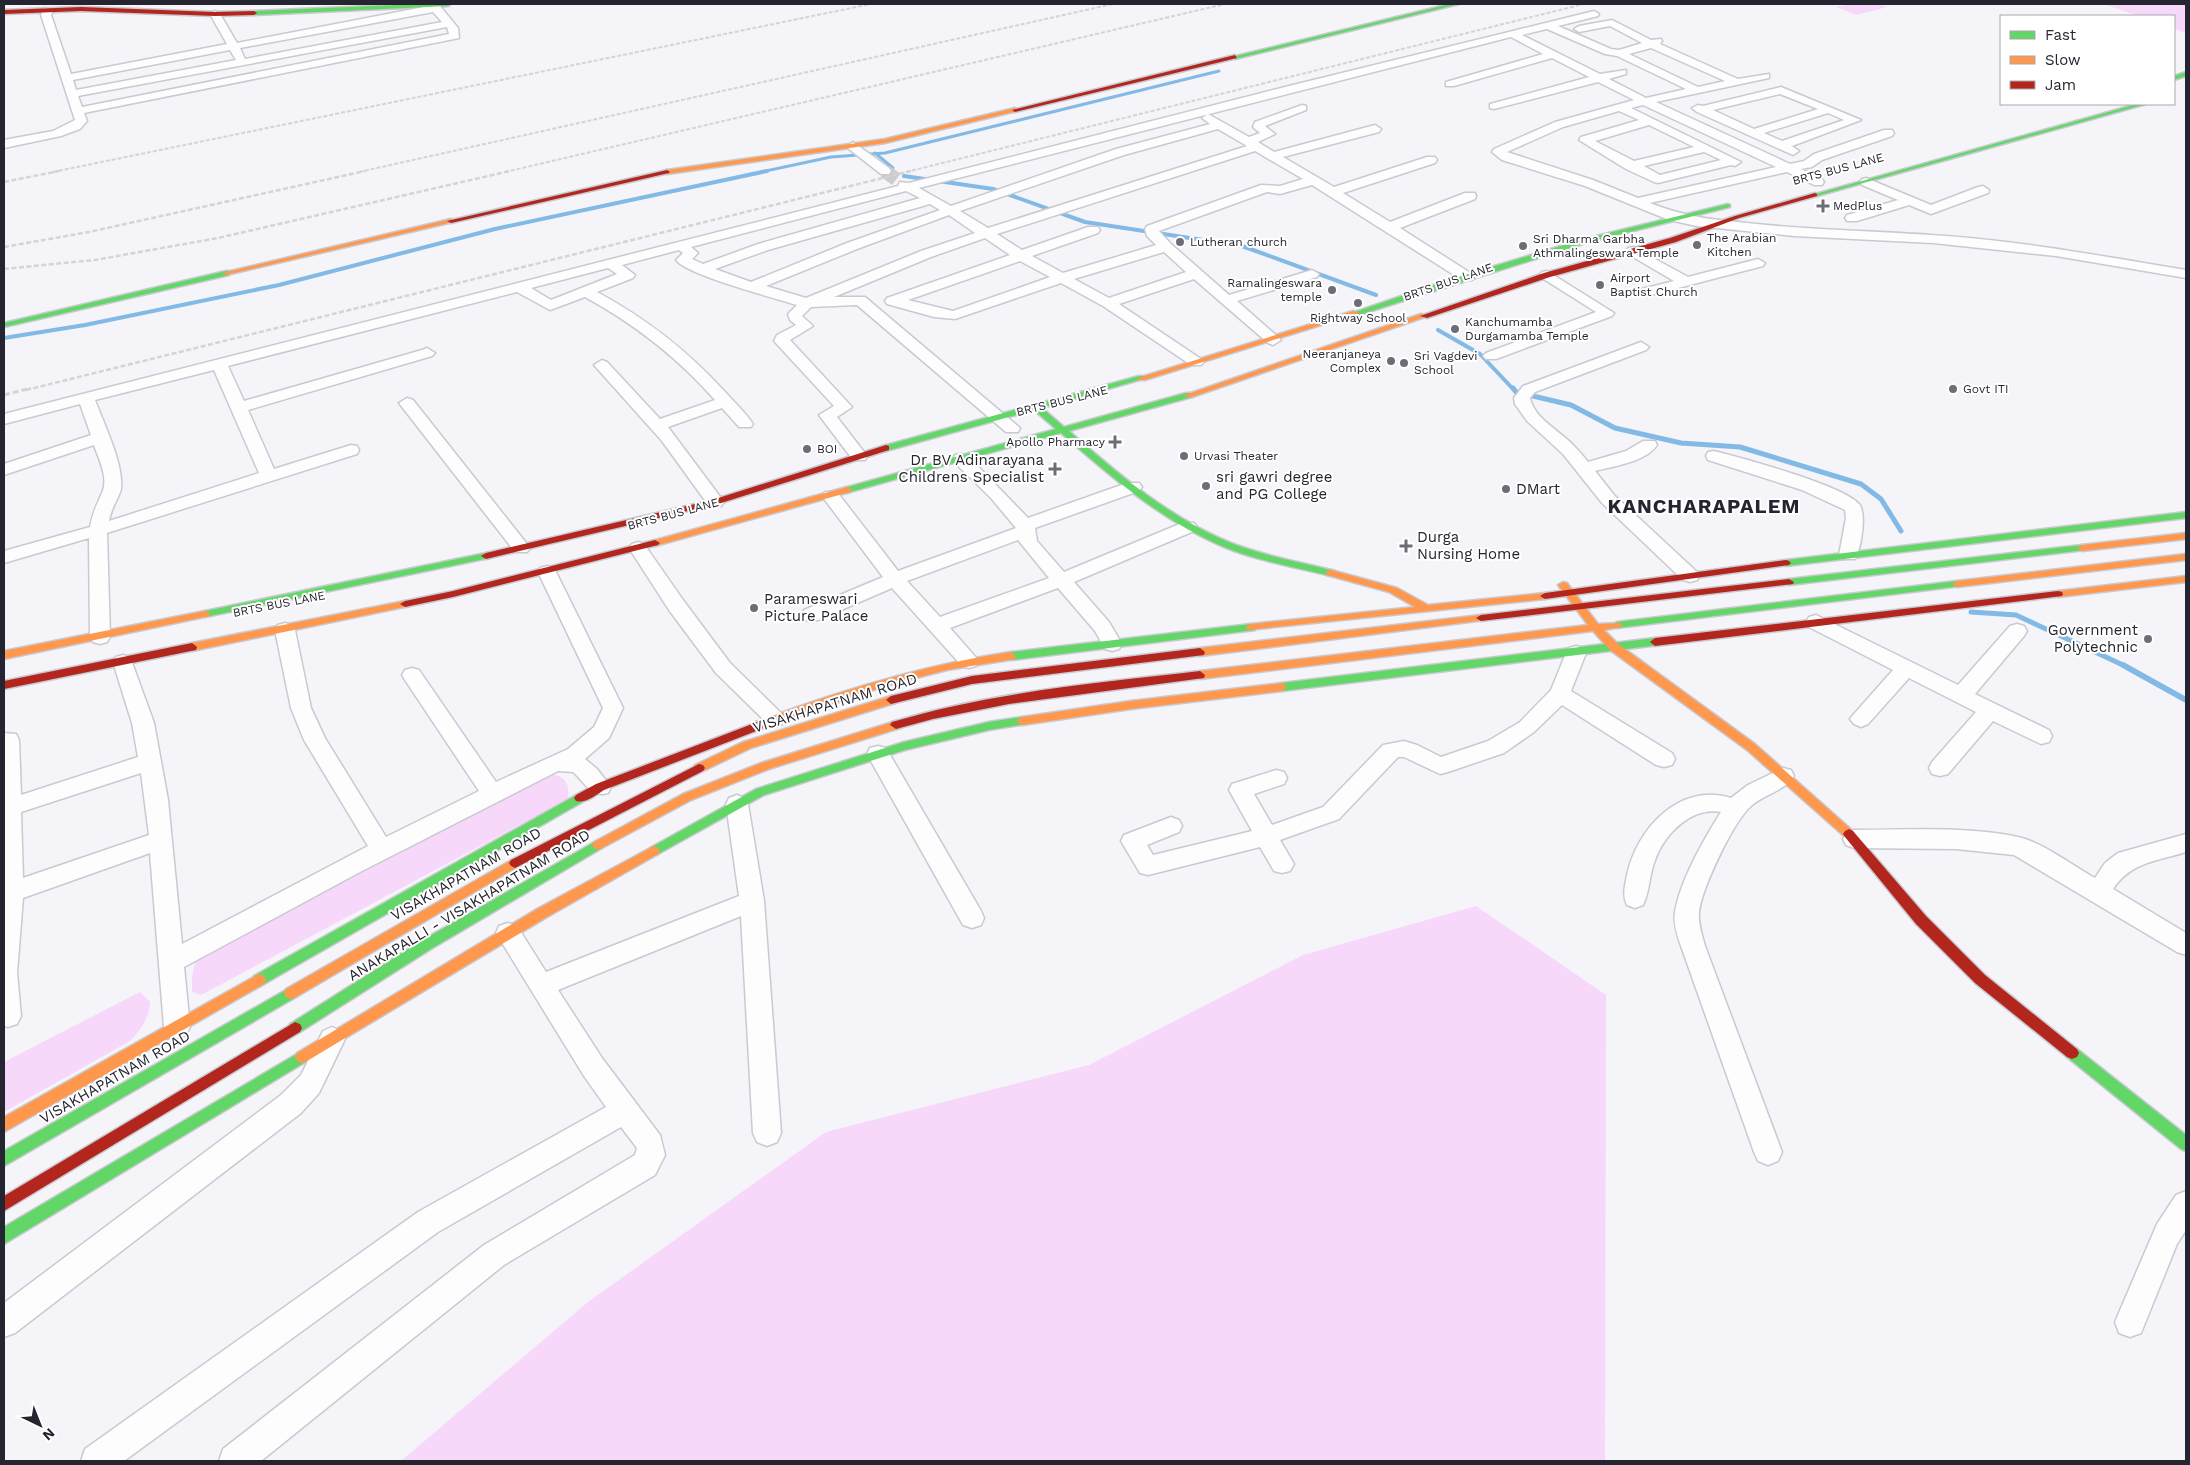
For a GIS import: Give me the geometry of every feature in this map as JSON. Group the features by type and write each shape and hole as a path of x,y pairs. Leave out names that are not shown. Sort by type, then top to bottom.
{"main road":[{"path":"4,12 114,10 215,14 434,7 448,4"},
{"path":"4,325 660,174 860,152 885,141 1456,4"},
{"name":"BRTS BUS LANE","path":"1255,360 1521,272 1906,165 2111,105"},
{"path":"4,685 285,630 547,572 831,496 1235,381 1547,275 1718,226 1737,218 2140,105"},
{"path":"1789,190 1845,174"},
{"path":"4,655 100,637 520,548 714,502 859,456 1012,425 1036,407 1273,340 1575,244 1674,217 1741,203"},
{"path":"1036,407 1054,418 1063,430 1133,487 1188,526 1229,546 1371,583 1407,598 1425,608"},
{"name":"BRTS BUS LANE","path":"1012,425 1054,418"},
{"name":"BRTS BUS LANE","path":"224,628 469,579 579,553 790,496 872,471"},
{"path":"4,1125 600,787 827,699 969,661 1569,593 1848,554 2186,515"},
{"name":"VISAKHAPATNAM ROAD","path":"4,1159 543,847 671,780 747,745 904,696 972,680 1579,606 2186,536"},
{"name":"ANAKAPALLI - VISAKHAPATNAM ROAD","path":"4,1204 261,1050 426,945 552,870 687,797 765,766 839,741 906,722 982,705 1090,688 2186,557"},
{"path":"4,1236 508,933 737,804 760,792 878,754 989,726 1140,704 2186,579"},
{"path":"1548,583 1562,585 1596,628 1614,647 1751,747 1854,839 1921,920 1980,979 2186,1144"},
{"path":"1407,598 1426,596"},
{"path":"4,673 177,638"}],"street":[{"path":"67,78 434,7 449,24 455,36 443,40 78,111"},
{"path":"4,144 52,134 78,125 81,121 46,14 48,10"},
{"path":"215,14 250,77"},
{"path":"4,419 610,263 902,184 934,181 1594,14"},
{"path":"1559,22 1624,52 1698,91"},
{"path":"72,94 449,24"},
{"path":"1547,25 1597,48 1624,52 1664,39"},
{"path":"1577,30 1594,26 1649,45 1738,83"},
{"path":"1512,34 1646,102 1818,182"},
{"path":"1450,84 1552,54"},
{"path":"1494,106 1622,72"},
{"path":"1765,76 1646,102 1556,126 1518,140 1498,152 1506,157 1572,177 1674,217 1718,226 1933,239 2056,252 2186,274"},
{"path":"1700,110 1763,94 1784,91 1829,109 1855,122 1780,146"},
{"path":"1763,94 1810,115"},
{"path":"1673,97 1814,161"},
{"path":"859,456 826,415 844,407 782,341 782,338 806,326 795,314 807,304 926,254 1252,144 1269,134 1259,127 1259,124 1302,108"},
{"path":"1622,108 1761,174"},
{"path":"1753,133 1829,109"},
{"path":"1198,113 1390,227 1467,277"},
{"path":"1650,121 1584,140 1630,166 1660,179 1731,161"},
{"path":"751,287 852,246 1003,192 1120,152 1220,125"},
{"path":"1273,156 1375,129"},
{"path":"1637,202 1788,169 1888,133"},
{"path":"1630,166 1704,148"},
{"path":"860,152 885,171"},
{"path":"1332,192 1431,160"},
{"path":"1273,340 1166,247 1153,232 1266,188 1280,190 1311,181"},
{"path":"1866,182 1910,202 1934,210 1982,190"},
{"path":"902,184 932,199 1020,255 1108,303 1196,362"},
{"path":"1390,227 1470,196"},
{"path":"702,268 763,247 932,199"},
{"path":"1852,218 1910,202"},
{"path":"892,301 1093,230"},
{"path":"682,244 691,253 683,260 751,287 807,304 860,300 892,301 949,316 1061,278 1166,247"},
{"path":"1633,250 1687,282"},
{"path":"518,286 550,306 628,275 610,263"},
{"path":"1647,292 1758,263"},
{"path":"1108,303 1197,273"},
{"path":"1226,300 1312,274"},
{"path":"1491,356 1607,313 1547,275"},
{"path":"586,292 628,315 657,335 682,356 745,424"},
{"path":"860,300 1012,425"},
{"path":"1641,347 1524,395 1523,404 1533,418 1569,450 1608,499 1690,576"},
{"path":"239,408 427,353"},
{"path":"219,363 269,476"},
{"path":"602,365 658,425 714,502"},
{"path":"86,397 113,475 110,496 102,508 98,530 100,637"},
{"path":"658,425 725,402"},
{"path":"407,403 520,548"},
{"path":"4,470 100,438"},
{"path":"1584,469 1632,455 1649,444"},
{"path":"4,557 98,530 351,450"},
{"path":"1714,456 1829,494 1852,507 1855,512 1855,518 1848,554"},
{"path":"960,459 997,494 1025,528 1028,542 1102,627 1112,644"},
{"path":"811,615 895,579 1133,487"},
{"path":"831,496 895,579 969,661"},
{"path":"936,626 1062,580 1188,526"},
{"path":"638,548 676,605 723,668 775,719"},
{"path":"173,961 536,770 568,760 596,740 610,722 613,708 547,572"},
{"path":"1816,622 1905,669 2041,736"},
{"path":"285,630 301,708 315,740 382,850"},
{"path":"1961,696 2017,631"},
{"path":"1171,826 1132,841 1148,866 1210,849 1241,844 1331,813 1396,748 1409,750 1440,766 1504,742 1527,727 1560,694 1576,653"},
{"path":"123,662 143,724 157,800 173,961 177,1027"},
{"path":"1861,719 1905,669"},
{"path":"412,674 492,793"},
{"path":"1560,694 1664,759"},
{"path":"982,705 989,726"},
{"path":"1940,768 1990,710"},
{"path":"8,740 12,892 4,973 8,1016"},
{"path":"878,754 972,918"},
{"path":"568,760 581,766 600,787"},
{"path":"10,807 150,762"},
{"path":"1768,1152 1687,927 1687,910 1692,892 1734,808 1751,794 1783,776"},
{"path":"1276,778 1240,790 1282,864"},
{"path":"1635,898 1644,857 1657,833 1692,806 1706,802 1718,803 1734,808"},
{"path":"737,804 752,901 767,1133"},
{"path":"1854,839 1956,840 2018,846 2186,945"},
{"path":"12,892 160,840"},
{"path":"2099,892 2113,870 2126,860 2186,843"},
{"path":"541,985 752,901"},
{"path":"235,1461 494,1255 645,1165 651,1155 650,1144 593,1067 508,933"},
{"path":"4,1322 291,1104 310,1084 332,1039"},
{"path":"97,1461 428,1222 626,1110"},
{"path":"2130,1322 2167,1234 2186,1205"}],"shaded area":[{"path":"1851,4 1878,4 1887,7 1856,15 1836,7"},
{"path":"2104,4 2186,4 2186,33 2175,29 2175,15 2135,15"},
{"path":"552,774 561,777 566,782 568,786 568,799 201,995 192,992 192,976 196,960 413,843"},
{"path":"1476,906 1606,995 1605,1461 401,1461 588,1302 826,1132 1089,1065 1303,955"},
{"path":"140,992 150,1002 150,1008 144,1023 130,1041 4,1112 4,1062"}],"waterway":[{"path":"876,154 1219,71"},
{"path":"761,172 831,157 876,154"},
{"path":"876,154 893,168"},
{"path":"4,338 85,325 279,285 495,229 767,171"},
{"path":"904,176 993,189 1085,222 1242,246 1376,295"},
{"path":"1438,330 1480,354 1514,390"},
{"path":"1513,388 1516,392 1571,405 1615,428 1681,443 1740,447 1861,484 1881,499 1901,531"},
{"path":"1971,612 2016,615 2124,665"},
{"path":"2124,665 2186,700"}],"tunnel":[{"path":"885,171 897,180"}],"railway":[{"path":"53,172 871,4"},
{"path":"359,172 1113,4"},
{"path":"505,172 1225,4"},
{"path":"906,172 1584,4"},
{"path":"4,182 59,171"},
{"path":"4,247 89,232 365,171"},
{"path":"4,269 95,260 218,238 510,171"},
{"path":"26,390 911,171"},
{"path":"4,395 31,388"}],"traffic: fast":[{"path":"254,13 448,4"},
{"path":"1235,57 1456,4"},
{"path":"2175,78 2186,74"},
{"path":"1815,195 2139,105"},
{"path":"1356,313 1494,268 1587,241 1681,216 1728,206"},
{"path":"4,325 226,273"},
{"path":"886,448 1142,378"},
{"path":"847,490 1189,395"},
{"path":"1036,407 1126,484 1150,502 1201,533 1240,550 1331,573"},
{"path":"1786,563 2186,515"},
{"path":"1789,582 2082,548"},
{"path":"205,614 486,556"},
{"path":"1617,625 1957,584"},
{"path":"1011,656 1251,628"},
{"path":"1282,687 1655,642"},
{"path":"654,851 760,792 904,746 989,726 1022,721"},
{"path":"259,980 580,798"},
{"path":"295,1028 426,945 598,845"},
{"path":"4,1159 291,993"},
{"path":"2072,1053 2186,1144"},
{"path":"4,1236 302,1057"}],"traffic: slow":[{"path":"667,172 885,141 1015,110"},
{"path":"226,273 451,221"},
{"path":"1142,378 1356,313"},
{"path":"1189,395 1424,316"},
{"path":"655,543 847,490"},
{"path":"2082,548 2186,536"},
{"path":"1957,584 2186,557"},
{"path":"1331,573 1393,590 1425,608"},
{"path":"2058,594 2186,579"},
{"path":"1563,585 1596,628 1614,647 1751,747 1849,834"},
{"path":"1251,628 1545,596"},
{"path":"192,647 405,604"},
{"path":"4,655 205,614"},
{"path":"1200,652 1481,618"},
{"path":"1200,675 1617,625"},
{"path":"760,725 852,692 915,674 1011,656"},
{"path":"1022,721 1131,705 1282,687"},
{"path":"699,768 747,745 891,700"},
{"path":"598,845 687,797 765,766 896,725"},
{"path":"302,1057 542,913 654,851"},
{"path":"291,993 515,863"},
{"path":"4,1125 259,980"}],"traffic: jam":[{"path":"4,12 81,9 215,14 254,13"},
{"path":"1015,110 1235,57"},
{"path":"451,221 667,172"},
{"path":"1424,316 1547,275 1673,240 1737,217 1815,195"},
{"path":"486,556 715,502 886,448"},
{"path":"405,604 453,594 655,543"},
{"path":"1545,596 1786,563"},
{"path":"1481,618 1789,582"},
{"path":"1655,642 2058,594"},
{"path":"4,685 192,647"},
{"path":"891,700 972,680 1200,652"},
{"path":"896,725 933,715 1009,700 1200,675"},
{"path":"580,798 600,787 760,725"},
{"path":"515,863 699,768"},
{"path":"1849,834 1921,920 1980,979 2072,1053"},
{"path":"4,1204 295,1028"}],"place":[{"name":"MedPlus","path":"1823,206"},
{"name":"Lutheran church","path":"1180,242"},
{"name":"The Arabian Kitchen","path":"1697,245"},
{"name":"Sri Dharma Garbha Athmalingeswara Temple","path":"1523,246"},
{"name":"Airport Baptist Church","path":"1600,285"},
{"name":"Ramalingeswara temple","path":"1332,290"},
{"name":"Rightway School","path":"1358,303"},
{"name":"Kanchumamba Durgamamba Temple","path":"1455,329"},
{"name":"Neeranjaneya Complex","path":"1391,361"},
{"name":"Sri Vagdevi School","path":"1404,363"},
{"name":"Govt ITI","path":"1953,389"},
{"name":"Apollo Pharmacy","path":"1115,442"},
{"name":"BOI","path":"807,449"},
{"name":"Urvasi Theater","path":"1184,456"},
{"name":"Dr BV Adinarayana Childrens Specialist","path":"1055,469"},
{"name":"sri gawri degree and PG College","path":"1206,486"},
{"name":"DMart","path":"1506,489"},
{"name":"Durga Nursing Home","path":"1406,546"},
{"name":"Parameswari Picture Palace","path":"754,608"},
{"name":"Government Polytechnic","path":"2148,639"}],"district":[{"name":"KANCHARAPALEM","path":"1704,506"}]}
